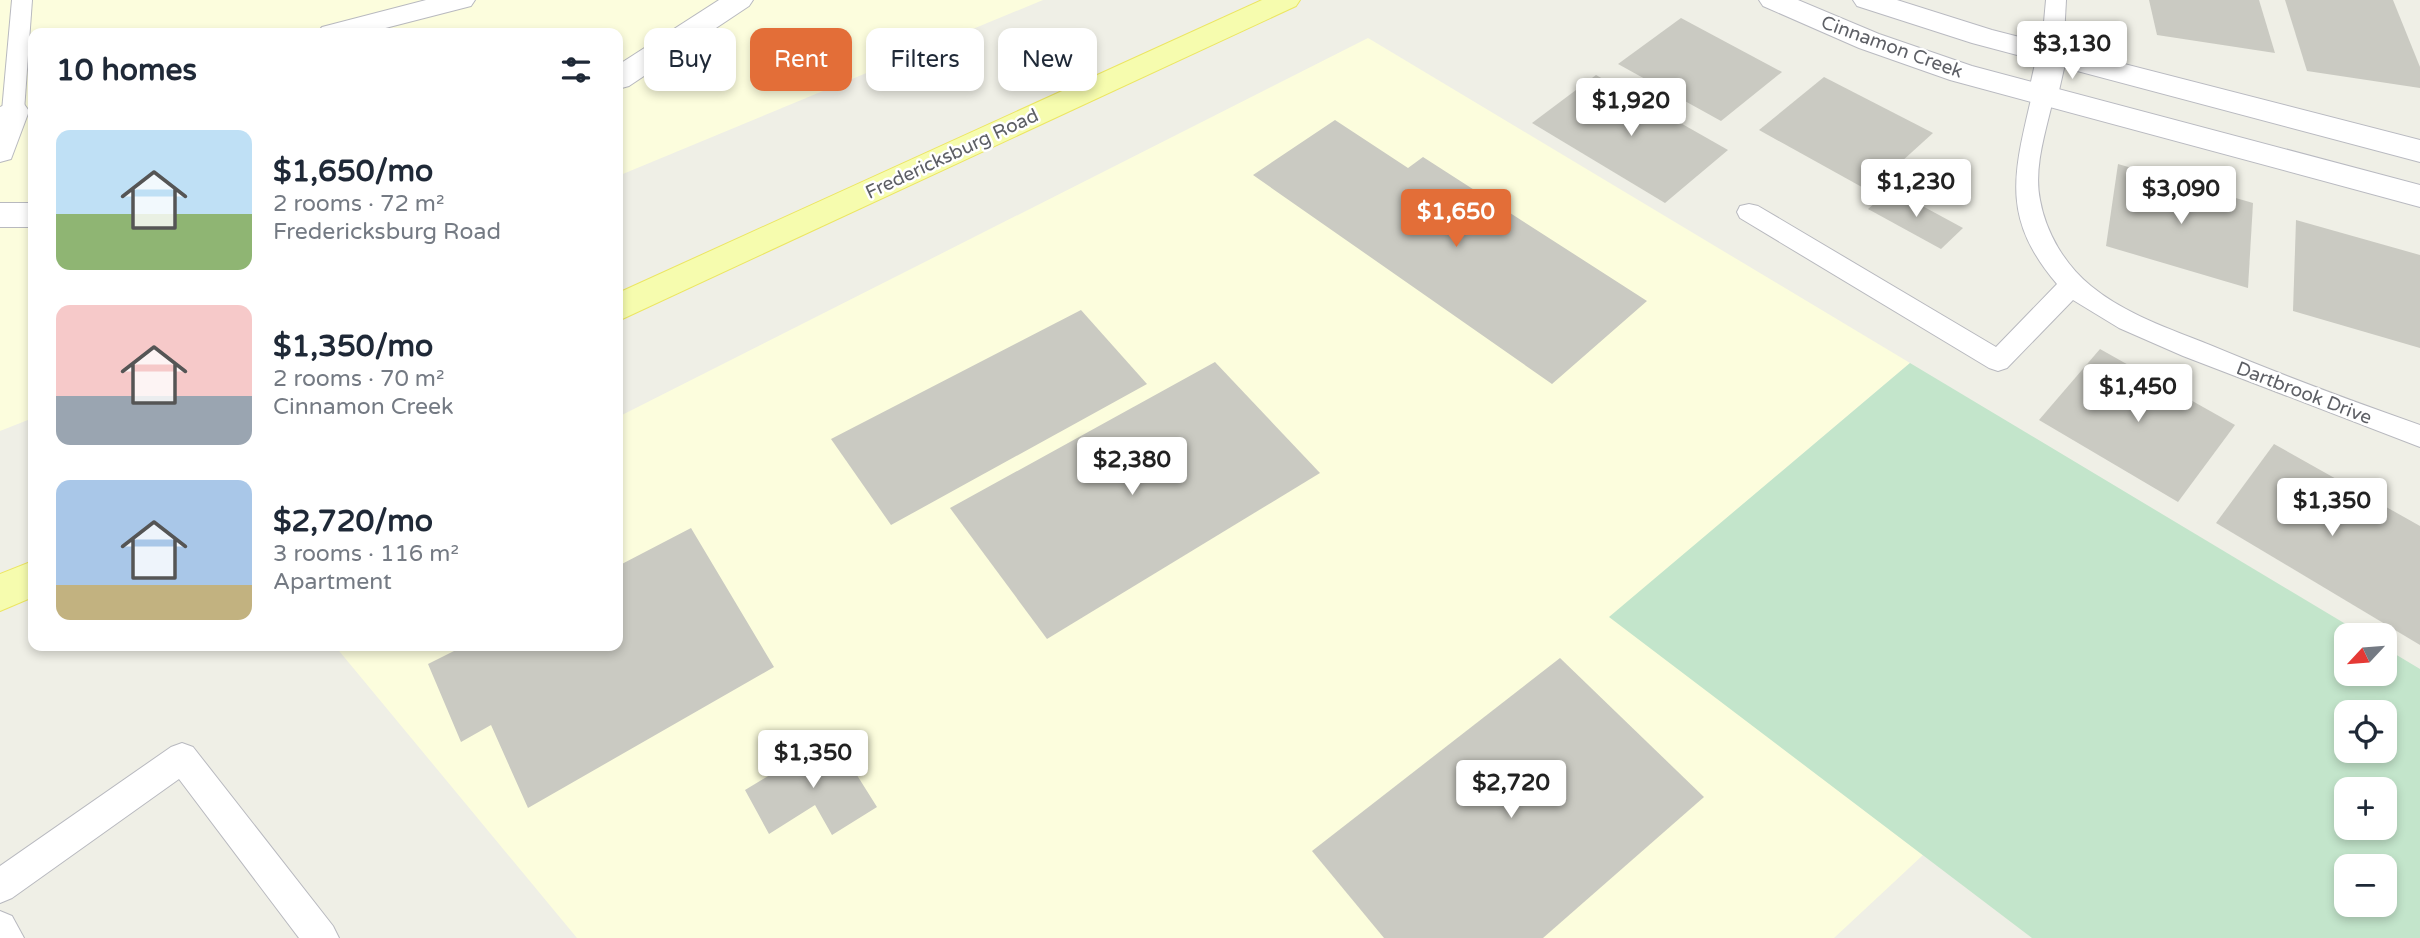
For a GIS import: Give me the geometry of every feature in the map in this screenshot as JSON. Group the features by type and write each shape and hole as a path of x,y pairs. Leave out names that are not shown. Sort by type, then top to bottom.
{"main road":[{"name":"Fredericksburg Road","path":"623,306 1286,0"},
{"path":"0,593 28,580"}],"street":[{"path":"352,28 461,0"},
{"path":"623,76 739,0"},
{"name":"Cinnamon Creek","path":"1773,0 1869,41 1961,73 2420,196"},
{"name":"Cinnamon Creek","path":"1867,0 1982,37 2420,151"},
{"path":"2043,95 2052,55"},
{"path":"0,151 15,110"},
{"path":"0,215 28,215"}],"lane":[{"path":"15,110 22,0"},
{"path":"2052,55 2056,0"},
{"name":"Dartbrook Drive","path":"2043,95 2026,188 2033,219 2048,253 2072,285 2156,334 2300,394 2420,436"},
{"path":"1749,212 1998,360 2072,285"},
{"path":"0,886 182,758 321,938"},
{"path":"0,928 6,938"}],"shaded area":[{"path":"0,0 1043,0 975,28 866,28 866,73 852,79 852,28 750,28 750,91 823,91 623,174 623,28 28,28 28,420 0,431"},
{"path":"1368,38 1910,363 1610,617 1923,855 1834,938 577,938 339,651 623,651 623,414"},
{"path":"1910,363 2344,623 2334,623 2334,686 2398,686 2398,656 2420,669 2420,938 2032,938 1609,617"}],"building":[{"path":"2149,0 2259,0 2275,53 2157,35"},
{"path":"2285,0 2393,0 2420,67 2420,88 2307,71"},
{"path":"1681,18 1782,72 1721,121 1618,64"},
{"path":"1596,75 1728,150 1665,203 1532,123"},
{"path":"1824,77 1933,133 1869,191 1759,130"},
{"path":"1335,120 1408,168 1423,157 1647,301 1552,384 1253,175"},
{"path":"2118,164 2253,203 2248,288 2106,246"},
{"path":"1891,189 1963,228 1941,249 1868,209"},
{"path":"2296,220 2420,255 2420,348 2293,311"},
{"path":"1081,310 1147,384 891,525 831,439"},
{"path":"2100,349 2235,425 2178,502 2039,420"},
{"path":"1215,362 1320,473 1047,639 950,508"},
{"path":"2274,444 2420,526 2420,645 2398,632 2398,623 2383,623 2216,523"},
{"path":"691,528 774,667 528,808 491,725 461,742 428,664 454,651 623,651 623,563"},
{"path":"1560,658 1704,797 1543,938 1384,938 1312,851"},
{"path":"833,737 877,807 832,835 815,805 769,834 745,790"}]}
